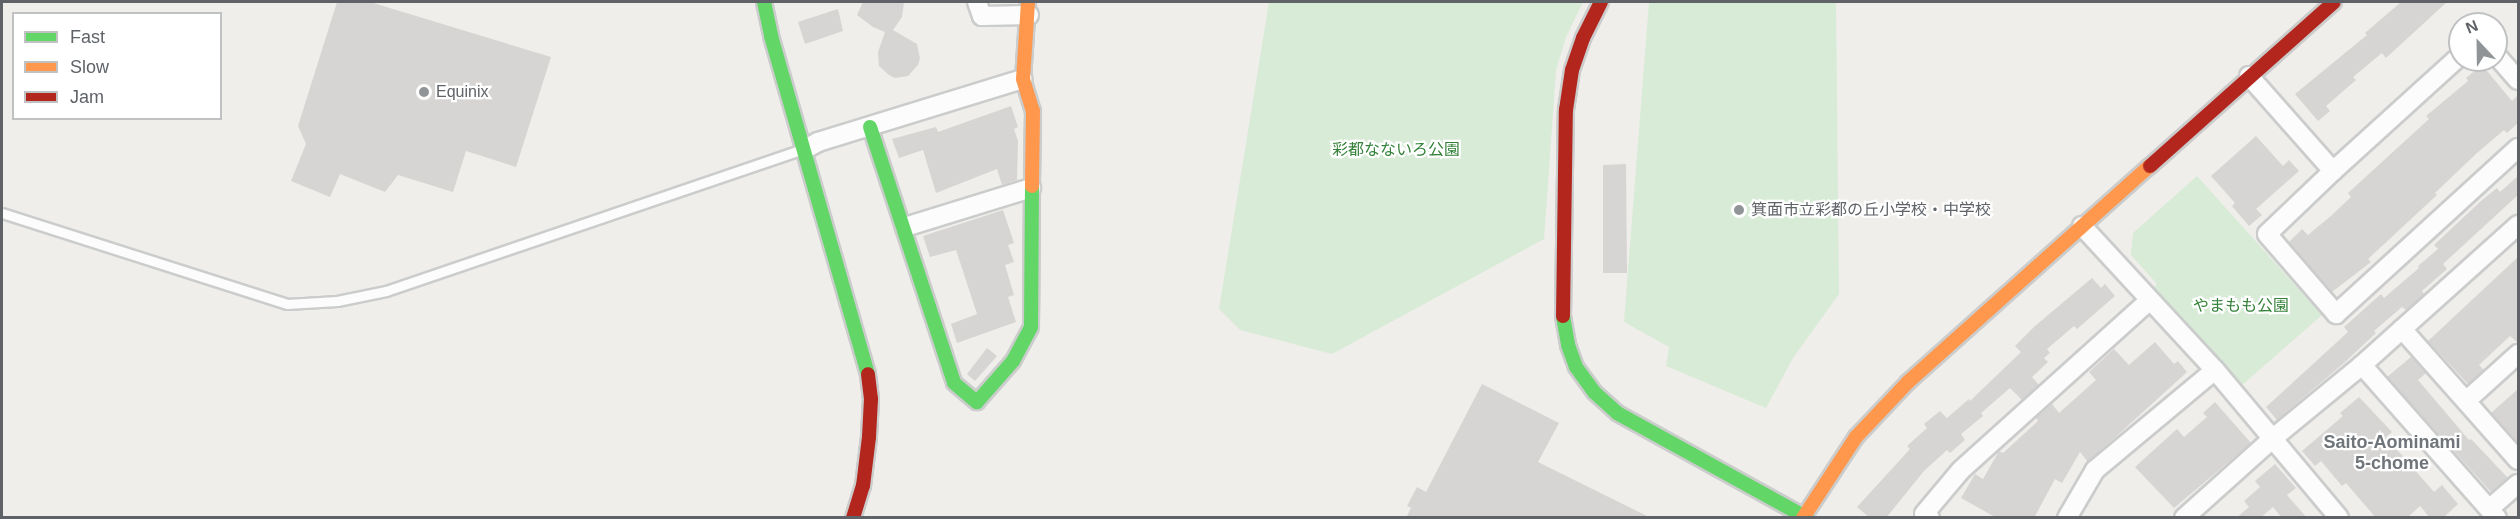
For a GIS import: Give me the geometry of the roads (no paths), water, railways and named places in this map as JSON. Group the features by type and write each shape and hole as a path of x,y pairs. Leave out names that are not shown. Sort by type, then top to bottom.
{"street":[{"path":"764,2 771,36 855,320 870,390 869,437 863,486 853,518"},
{"path":"870,127 954,383 977,402 1013,361 1030,327 1033,111 1023,79 1028,8 982,16 977,2"},
{"path":"1601,2 1583,38 1572,70 1566,110 1563,318 1568,345 1576,367 1594,392 1617,413 1804,517 1823,483 1857,437 1908,382 2334,2"},
{"path":"2448,67 2267,234 2336,314 2518,148"},
{"path":"2508,69 2518,80"},
{"path":"2249,76 2333,171"},
{"path":"806,149 1023,79"},
{"path":"905,228 1031,188"},
{"path":"2184,518 2272,439 2362,365 2518,225"},
{"path":"2082,226 2215,370 2336,516"},
{"path":"1930,518 1924,514 1961,471 2149,301"},
{"path":"2402,329 2518,460"},
{"path":"2466,401 2518,354"},
{"path":"2362,365 2493,513 2518,484"},
{"path":"2067,518 2095,470 2215,370"}],"lane":[{"path":"2,213 287,304 337,302 386,291 806,149"}],"place":[{"name":"Equinix","path":"424,92"},
{"name":"箕面市立彩都の丘小学校・中学校","path":"1739,210"}],"district":[{"name":"Saito-Aominami 5-chome","path":"2392,453"}],"park label":[{"name":"彩都なないろ公園","path":"1396,150"},
{"name":"やまもも公園","path":"2241,306"}]}
